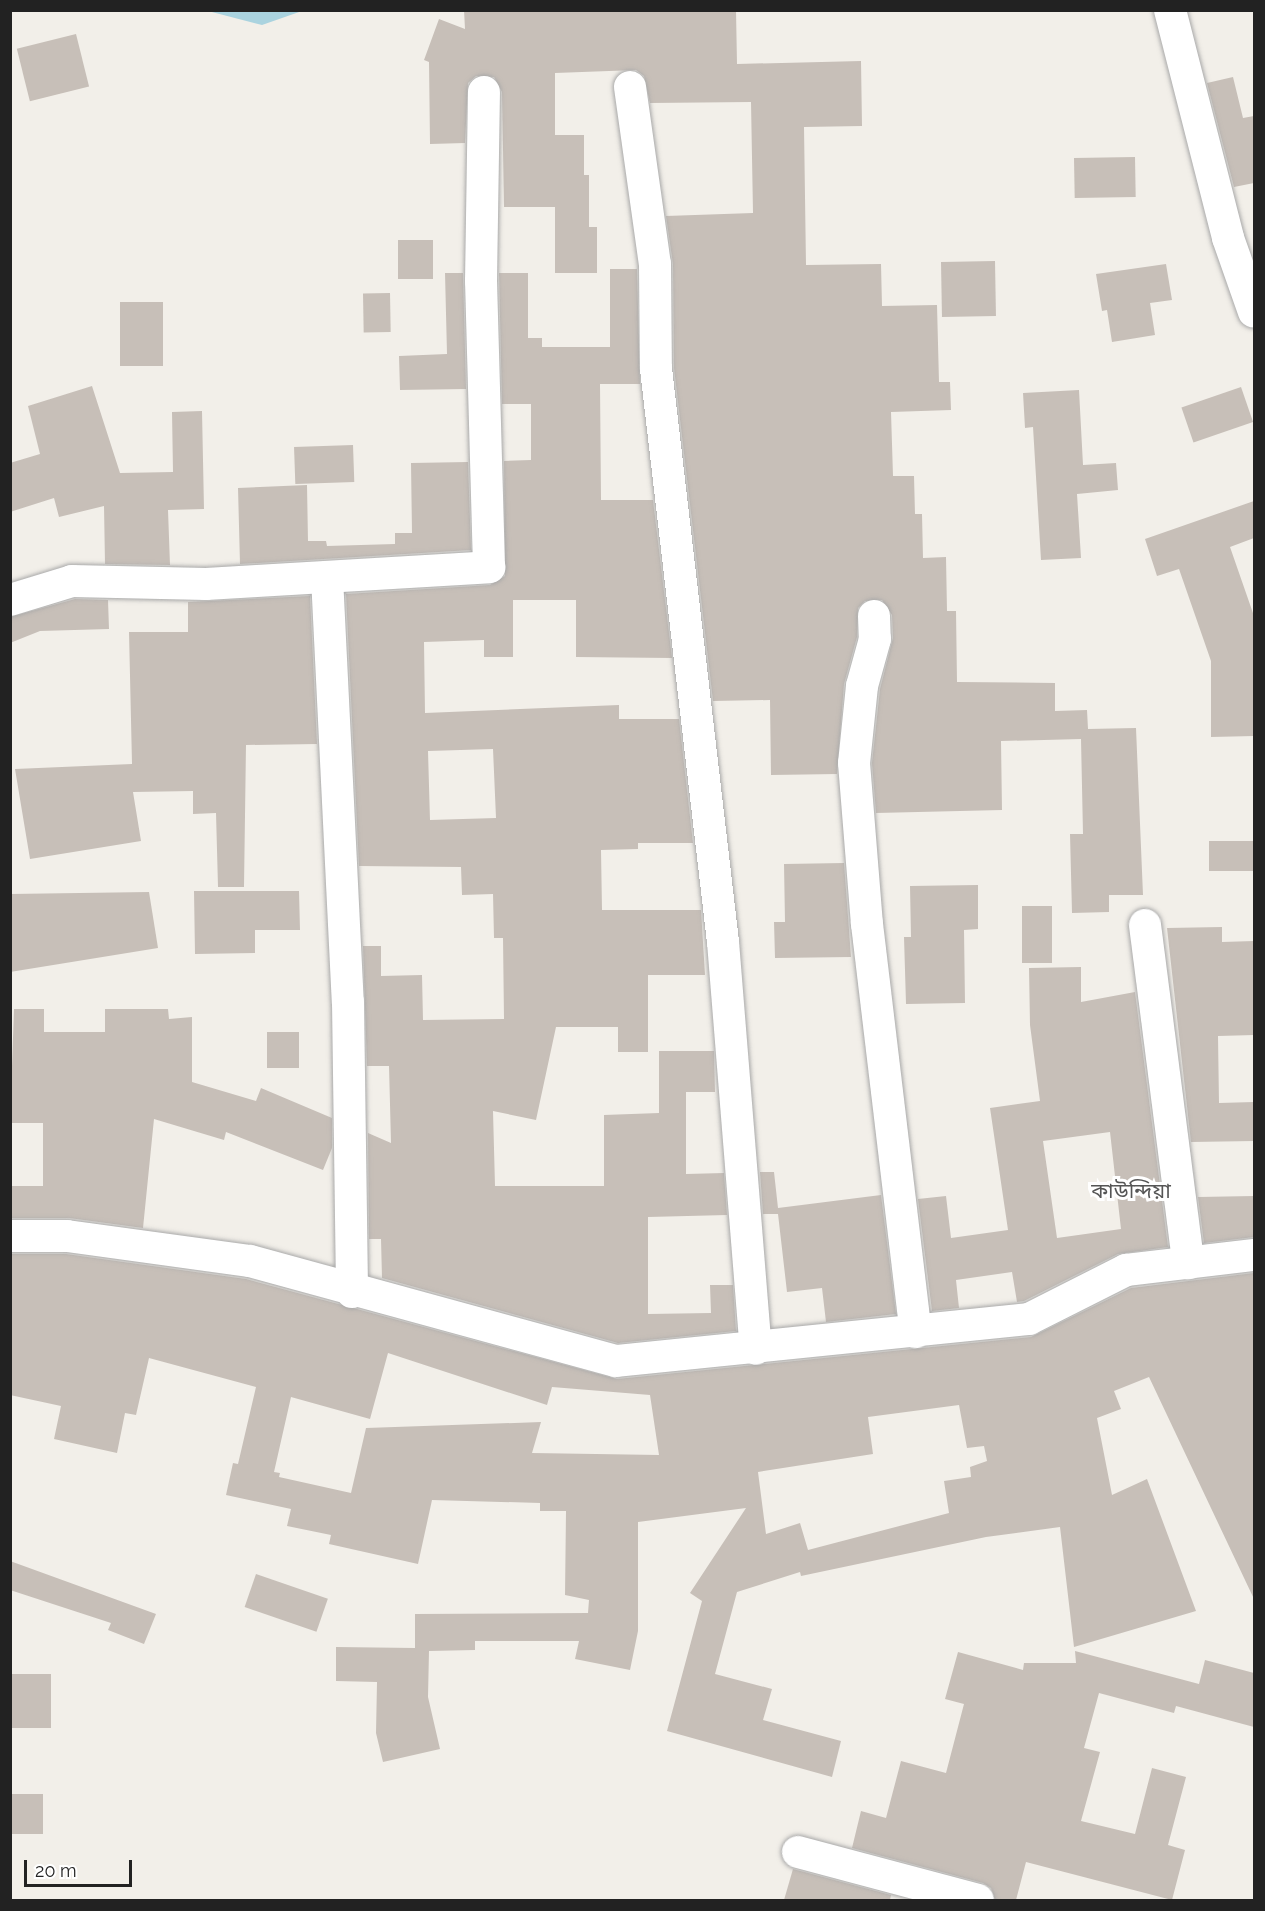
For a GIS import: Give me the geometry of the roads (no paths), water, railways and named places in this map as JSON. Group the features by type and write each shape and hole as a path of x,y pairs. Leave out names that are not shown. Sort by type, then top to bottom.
{"street":[{"path":"1170,10 1228,238 1254,312"},
{"path":"630,87 655,264 656,369 723,942 756,1349"},
{"path":"10,600 72,581 206,584 489,567 481,281 484,92"},
{"path":"327,577 348,1002 352,1292"},
{"path":"874,616 875,639 862,686 854,763 867,924 916,1332"},
{"path":"1145,925 1188,1263"},
{"path":"10,1236 67,1236 250,1261 352,1292 616,1361 756,1349 1029,1319 1126,1270 1254,1256"},
{"path":"798,1852 978,1900"}],"water":[{"path":"208,11 302,11 262,25"}],"district":[{"name":"কাউন্দিয়া","path":"1131,1191"}]}
